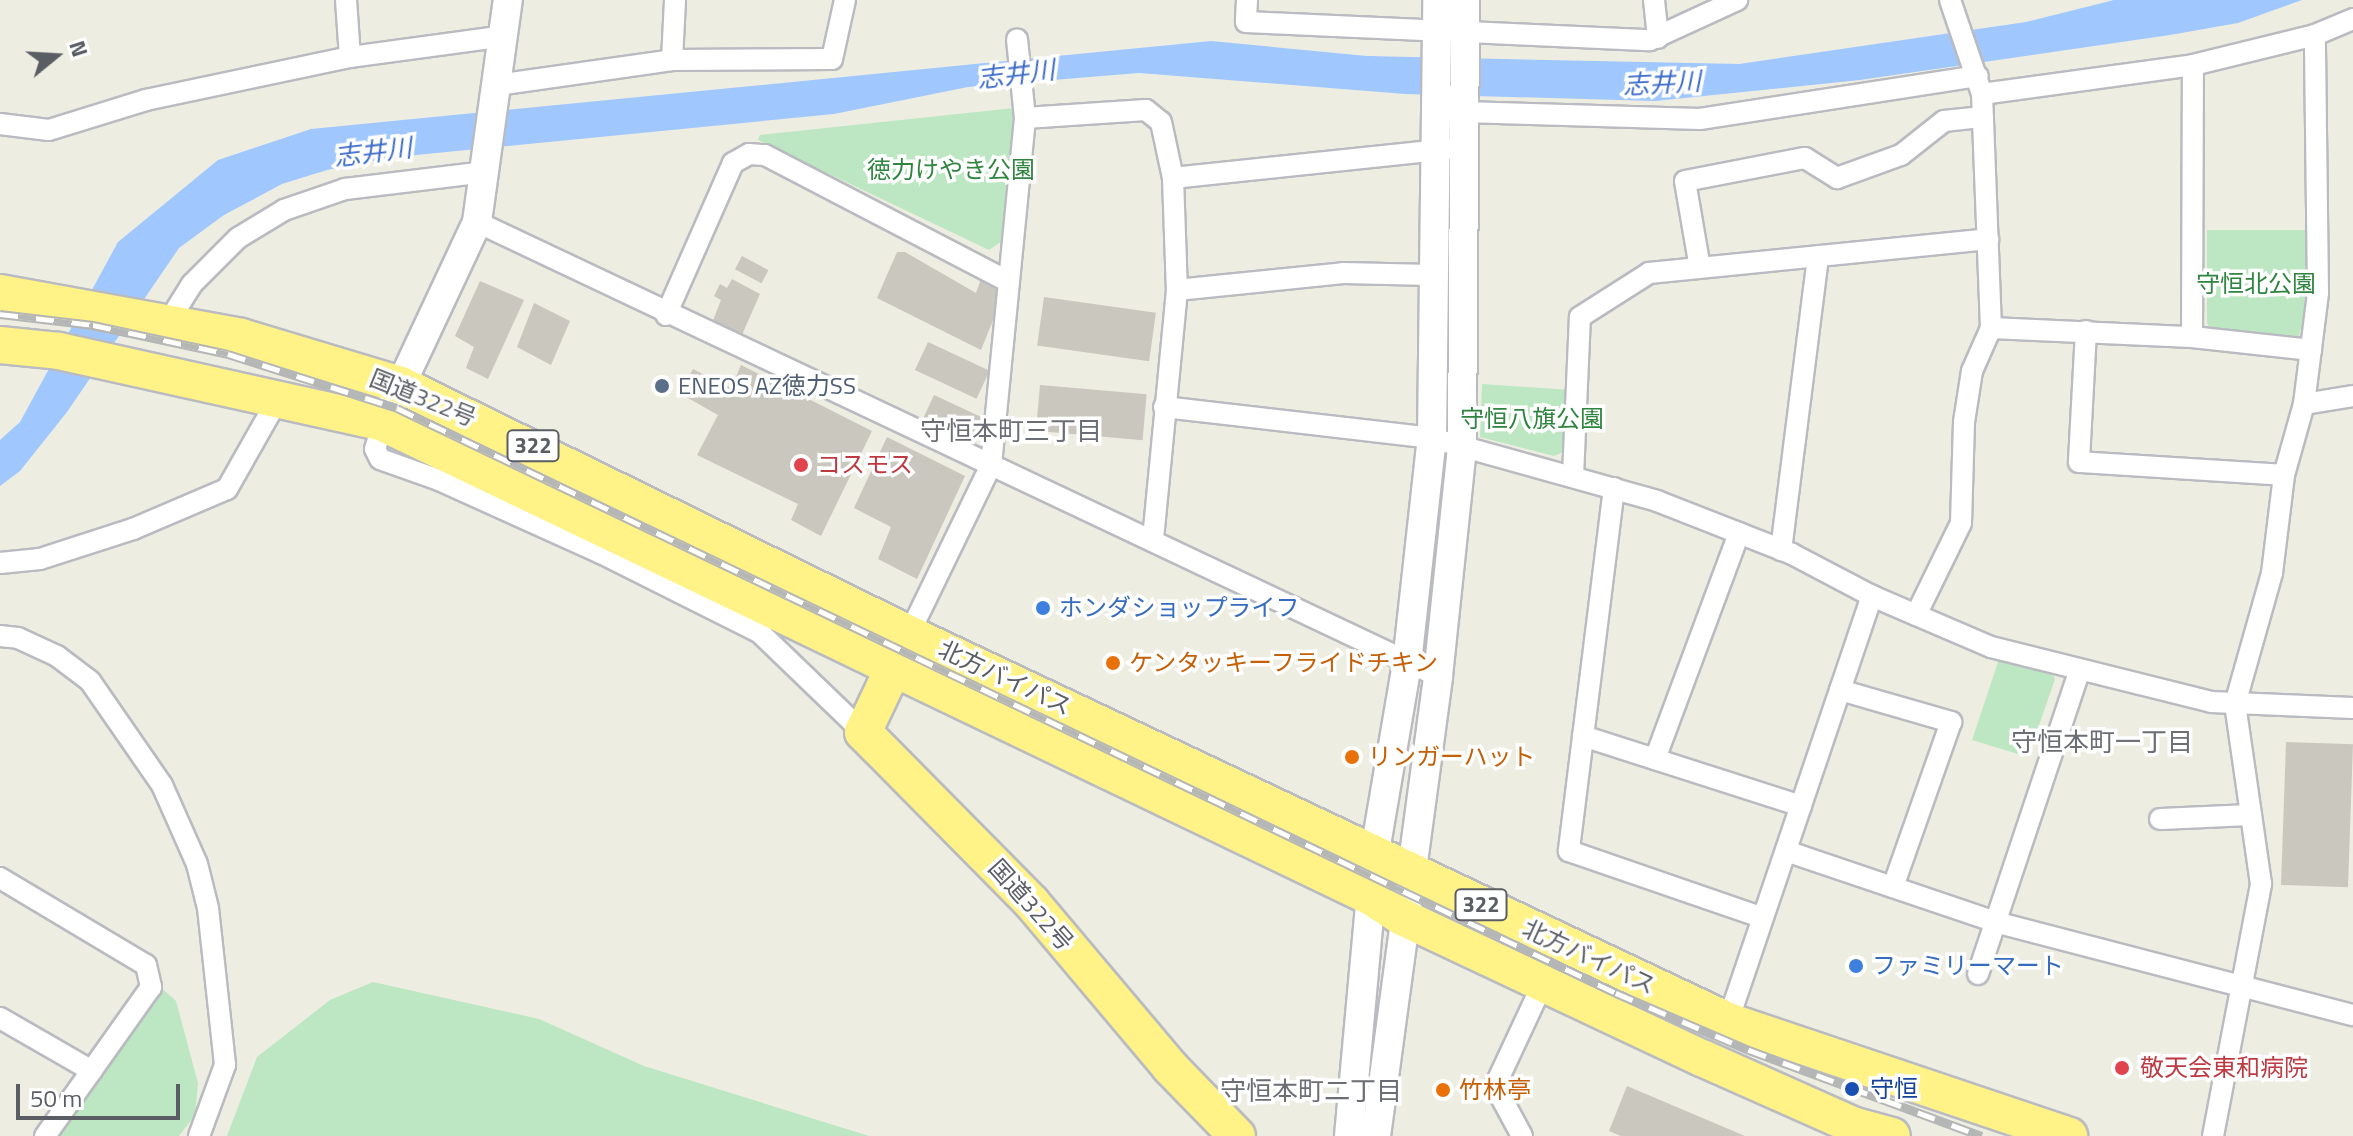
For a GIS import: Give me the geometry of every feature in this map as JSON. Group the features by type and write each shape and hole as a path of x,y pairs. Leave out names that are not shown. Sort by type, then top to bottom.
{"highway":[{"name":"国道322号","path":"0,293 65,301 241,337 401,385 909,634"},
{"name":"国道322号","path":"0,345 59,351 118,363 383,423 893,671"},
{"path":"863,732 909,634"},
{"name":"北方バイパス","path":"909,634 1375,851 1728,1021 2069,1136"},
{"name":"北方バイパス","path":"893,671 1371,897 1402,917 1543,983 1814,1107 1892,1136"},
{"name":"国道322号","path":"863,732 1032,903 1170,1067 1237,1136"}],"street":[{"path":"346,0 350,57"},
{"path":"508,0 477,222 383,423 375,449 380,459 439,480 587,547 759,632 863,732"},
{"path":"672,60 675,0"},
{"path":"497,85 672,60 832,59 845,0"},
{"path":"1247,0 1246,22 1435,25 1465,41 1658,38 1737,0"},
{"path":"1376,1136 1408,869 1438,676 1462,447 1465,0"},
{"path":"1654,0 1658,38"},
{"path":"1916,615 1961,523 1964,422 1972,371 1991,328 1980,85 1953,6"},
{"path":"1463,108 1700,119 1980,85 2193,65 2315,35 2353,19"},
{"path":"1349,1136 1375,851 1407,663 1432,438 1435,25"},
{"path":"2213,1136 2261,884 2235,704 2272,573 2284,475 2304,404 2318,293 2315,35"},
{"path":"0,124 49,130 146,100 350,57 505,36"},
{"path":"909,634 991,465 1025,118 1018,46"},
{"path":"2192,337 2193,65"},
{"path":"1025,118 1146,110 1161,122 1173,178 1177,290 1153,541"},
{"path":"1700,268 1685,181 1805,158 1837,178 1901,155 1944,121 1983,117"},
{"path":"1173,178 1432,148 1462,150"},
{"path":"666,315 733,163 749,154 765,155 1009,282"},
{"path":"151,320 238,238 284,210 345,189 486,166"},
{"path":"477,222 666,315 1438,676"},
{"path":"1573,476 1580,317 1649,273 1988,239"},
{"path":"1781,550 1818,256"},
{"path":"1177,290 1343,273 1432,275"},
{"path":"1991,328 2192,337 2311,350"},
{"path":"2086,331 2079,462 2284,475"},
{"path":"2304,404 2353,396"},
{"path":"0,563 40,559 120,533 227,489 279,397"},
{"path":"1164,407 1432,438 1614,488 1739,533 1781,550 1872,596 1991,647 2235,704 2353,708"},
{"path":"1614,488 1569,851 1761,917"},
{"path":"1655,759 1739,533"},
{"path":"1728,1021 1872,596"},
{"path":"0,636 18,638 57,656 90,681 162,785 197,864 212,932 225,1065 199,1136"},
{"path":"1978,974 1999,923 2080,670"},
{"path":"1840,690 1951,722 1893,887"},
{"path":"1583,736 1801,806"},
{"path":"2160,819 2251,815"},
{"path":"1786,851 1999,923 2353,1015"},
{"path":"0,878 146,965 151,987 45,1136"},
{"path":"1522,1136 1495,1086 1543,983"},
{"path":"0,1018 92,1071"}],"green space":[{"name":"徳力けやき公園","path":"1014,108 1002,241 989,250 758,140 760,135"},
{"name":"守恒北公園","path":"2207,230 2306,230 2306,303 2299,337 2214,333 2207,323"},
{"name":"守恒八旗公園","path":"1482,384 1570,390 1570,449 1554,456 1480,437"},
{"path":"2000,656 2050,668 2055,679 2028,757 1972,740"},
{"path":"373,982 539,1019 644,1066 869,1136 227,1136 257,1057 330,1000"},
{"path":"158,985 176,1001 198,1083 195,1115 179,1136 55,1136"}],"water":[{"name":"志井川","path":"2114,0 2302,0 2238,23 2170,35 1860,80 1655,101 1405,94 1139,73 968,87 834,114 386,158 327,170 282,184 224,215 179,248 67,412 20,471 0,486 0,440 20,422 118,242 218,160 311,129 1211,41 1367,56 1739,64 2026,22"}],"building":[{"path":"897,252 905,252 976,293 983,273 1000,282 997,290 1004,293 981,350 877,298"},
{"path":"742,256 768,270 761,283 735,269"},
{"path":"732,279 760,294 741,337 712,323 721,300 714,296 720,284 727,288"},
{"path":"480,281 524,300 488,379 466,368 474,347 455,336"},
{"path":"1044,297 1156,313 1149,361 1037,346"},
{"path":"534,303 570,321 551,365 517,347"},
{"path":"928,342 990,371 977,399 915,370"},
{"path":"741,365 872,431 821,536 791,520 798,504 697,455 718,415 679,393 693,369 731,388"},
{"path":"1040,385 1147,394 1143,440 1036,431"},
{"path":"934,395 983,418 971,443 922,420"},
{"path":"887,437 965,476 917,579 878,559 891,527 854,508"},
{"path":"2286,742 2353,744 2348,887 2281,885"},
{"path":"1627,1086 1745,1136 1621,1136 1609,1131"}],"railway":[{"path":"0,314 93,325 228,354 397,408 1616,993 1749,1050 1982,1136"}],"place":[{"name":"ENEOS AZ徳力SS","path":"662,386"},
{"name":"コスモス","path":"801,465"},
{"name":"ホンダショップライフ","path":"1043,608"},
{"name":"ケンタッキーフライドチキン","path":"1113,663"},
{"name":"リンガーハット","path":"1352,757"},
{"name":"ファミリーマート","path":"1856,966"},
{"name":"敬天会東和病院","path":"2122,1068"},
{"name":"守恒","path":"1852,1089"},
{"name":"竹林亭","path":"1443,1090"}],"district":[{"name":"守恒本町三丁目","path":"1011,431"},
{"name":"守恒本町一丁目","path":"2102,742"},
{"name":"守恒本町二丁目","path":"1311,1091"}]}
